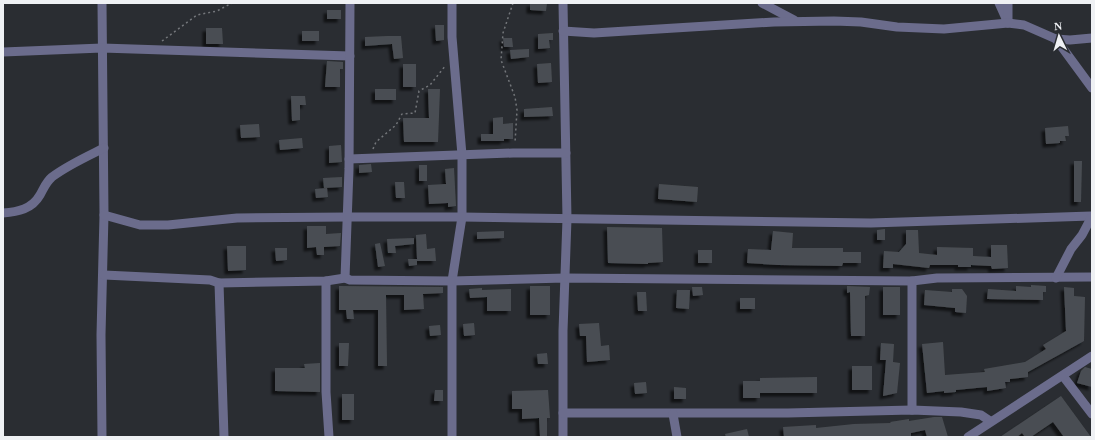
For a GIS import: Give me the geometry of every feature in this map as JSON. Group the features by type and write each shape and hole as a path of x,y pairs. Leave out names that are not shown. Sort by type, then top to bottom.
{"street":[{"path":"102,3 104,148 102,437"},
{"path":"345,278 349,159 350,3"},
{"path":"452,3 452,37 462,156 462,217 452,281 452,437"},
{"path":"563,3 567,219 563,331 563,437"},
{"path":"762,3 776,10 785,17 797,21"},
{"path":"999,3 1008,23"},
{"path":"1008,3 1008,23"},
{"path":"563,31 594,33 797,21 861,22 896,27 944,29 1008,23 1031,27 1056,39 1070,40 1092,38"},
{"path":"1056,39 1092,88"},
{"path":"3,52 102,48 350,56"},
{"path":"3,213 27,208 38,197 46,183 51,178 64,169 104,148"},
{"path":"349,159 513,153 566,153"},
{"path":"104,215 140,225 168,225 237,218 462,217 871,223 1092,215"},
{"path":"1092,215 1092,233"},
{"path":"1056,278 1071,249 1082,235 1092,215"},
{"path":"104,274 210,280 219,283 326,281 345,278 350,280 452,281 565,278 912,281 937,278 1092,277"},
{"path":"326,281 326,392 329,437"},
{"path":"912,281 912,410"},
{"path":"219,283 224,437"},
{"path":"968,437 990,421 1092,356"},
{"path":"1062,376 1092,414"},
{"path":"563,413 673,414 912,410 961,412 981,416 990,421"},
{"path":"673,414 677,437"}],"path":[{"path":"160,42 197,15 217,11 232,3"},
{"path":"513,3 503,33 501,45 503,66 515,97 517,110 513,153"},
{"path":"372,158 376,142 396,125 402,114 415,113 415,105 419,91 430,85 450,60"}],"building":[{"path":"530,3 547,3 546,11 530,10"},
{"path":"327,10 341,10 341,19 327,19"},
{"path":"435,25 444,25 444,40 436,41"},
{"path":"206,28 222,28 223,44 206,44"},
{"path":"302,31 319,31 319,41 302,41"},
{"path":"553,33 553,40 549,40 550,48 538,49 538,34"},
{"path":"401,36 403,58 394,59 392,44 365,46 365,37"},
{"path":"503,38 512,38 513,47 504,47"},
{"path":"529,49 529,57 511,59 510,50"},
{"path":"327,61 343,62 343,69 340,69 340,87 325,87"},
{"path":"551,63 552,82 538,83 537,64"},
{"path":"403,64 416,64 416,87 403,87"},
{"path":"375,89 396,89 396,100 375,100"},
{"path":"428,89 440,89 438,142 404,142 403,118 429,118"},
{"path":"291,96 305,96 306,105 300,105 300,120 292,121"},
{"path":"552,107 553,116 524,117 524,109"},
{"path":"503,117 503,124 513,123 513,139 504,139 504,141 481,141 481,134 493,134 493,118"},
{"path":"259,124 260,137 241,138 240,125"},
{"path":"1068,126 1069,136 1065,136 1066,141 1046,144 1045,128"},
{"path":"302,138 303,148 280,150 279,140"},
{"path":"341,145 342,162 329,163 329,146"},
{"path":"1074,161 1082,161 1081,202 1074,202"},
{"path":"371,164 372,172 359,173 359,165"},
{"path":"419,165 427,165 427,181 419,181"},
{"path":"454,168 456,206 448,207 448,203 429,204 428,185 446,184 445,169"},
{"path":"342,177 342,187 324,188 323,178"},
{"path":"395,182 404,182 405,198 396,198"},
{"path":"659,184 698,187 697,202 658,199"},
{"path":"327,188 328,197 316,198 315,189"},
{"path":"307,226 326,226 326,234 341,233 340,246 324,247 324,255 317,255 316,247 307,248"},
{"path":"607,227 662,228 663,262 648,264 608,263"},
{"path":"885,229 885,240 877,240 877,230"},
{"path":"906,230 918,230 919,253 937,255 937,247 973,248 973,256 991,257 991,245 1007,245 1008,268 992,269 991,266 971,265 971,267 958,267 958,265 930,265 929,268 893,264 893,268 883,268 884,251 899,252 906,244"},
{"path":"504,231 504,238 477,239 477,232"},
{"path":"773,231 793,233 792,248 843,248 843,252 861,252 861,263 843,263 842,266 747,263 748,249 771,250"},
{"path":"426,234 427,249 435,248 436,261 417,261 417,265 409,266 408,259 417,259 416,235"},
{"path":"414,238 414,244 395,246 396,253 388,253 387,239"},
{"path":"380,243 385,266 378,267 375,244"},
{"path":"227,246 246,246 246,270 228,271"},
{"path":"275,248 287,248 287,260 276,261"},
{"path":"698,250 712,250 712,263 698,263"},
{"path":"1031,285 1046,286 1046,292 1043,292 1043,300 987,299 988,289 1016,291 1016,286 1031,287"},
{"path":"339,286 443,287 443,293 423,294 424,309 404,310 404,295 386,295 387,366 378,366 378,310 353,310 354,319 347,319 346,310 339,310"},
{"path":"530,286 550,286 550,315 530,315"},
{"path":"847,286 870,287 869,295 865,296 865,336 851,336 850,292 847,293"},
{"path":"692,287 702,287 703,295 693,296"},
{"path":"883,287 900,287 900,315 883,315"},
{"path":"1064,287 1074,288 1074,296 1085,297 1084,341 1028,372 1028,377 1010,379 1010,382 1005,382 1006,388 987,391 987,387 956,390 956,392 944,393 944,391 927,393 922,344 943,342 945,375 985,372 984,369 1025,362 1046,349 1043,345 1066,331"},
{"path":"482,288 482,290 511,289 511,311 487,311 487,297 470,298 469,289"},
{"path":"952,289 962,289 967,296 966,313 955,312 955,308 924,305 925,290 952,292"},
{"path":"677,290 690,290 689,309 676,308"},
{"path":"637,292 646,292 647,311 638,311"},
{"path":"740,298 755,298 755,309 740,309"},
{"path":"474,323 475,335 464,336 463,324"},
{"path":"599,323 601,346 609,345 610,360 587,362 586,336 580,336 579,324"},
{"path":"440,325 441,335 430,336 429,326"},
{"path":"339,343 349,343 348,366 339,366"},
{"path":"881,343 894,344 893,362 900,363 897,393 883,396 886,360 880,360"},
{"path":"547,353 548,364 538,364 537,354"},
{"path":"320,363 320,392 275,391 275,368 305,368 304,364"},
{"path":"852,366 872,366 872,390 852,390"},
{"path":"1085,367 1092,369 1092,387 1077,383 1081,371"},
{"path":"817,377 817,393 760,393 760,398 743,398 743,381 760,381 760,378"},
{"path":"646,382 647,393 635,394 634,383"},
{"path":"674,387 686,388 686,399 674,399"},
{"path":"435,390 443,390 443,401 434,401"},
{"path":"548,390 550,418 547,418 547,437 540,437 539,418 522,419 522,409 512,409 512,391"},
{"path":"342,394 354,394 354,420 342,420"},
{"path":"1061,396 1091,437 1064,437 1053,422 1031,437 1025,437 1022,433 1017,437 1000,437"},
{"path":"942,417 948,437 927,437 925,430 911,433 911,437 784,437 783,427 816,425 816,428 854,424 891,423 890,422 909,419 909,421"},
{"path":"747,429 749,437 726,437 725,434"}]}
